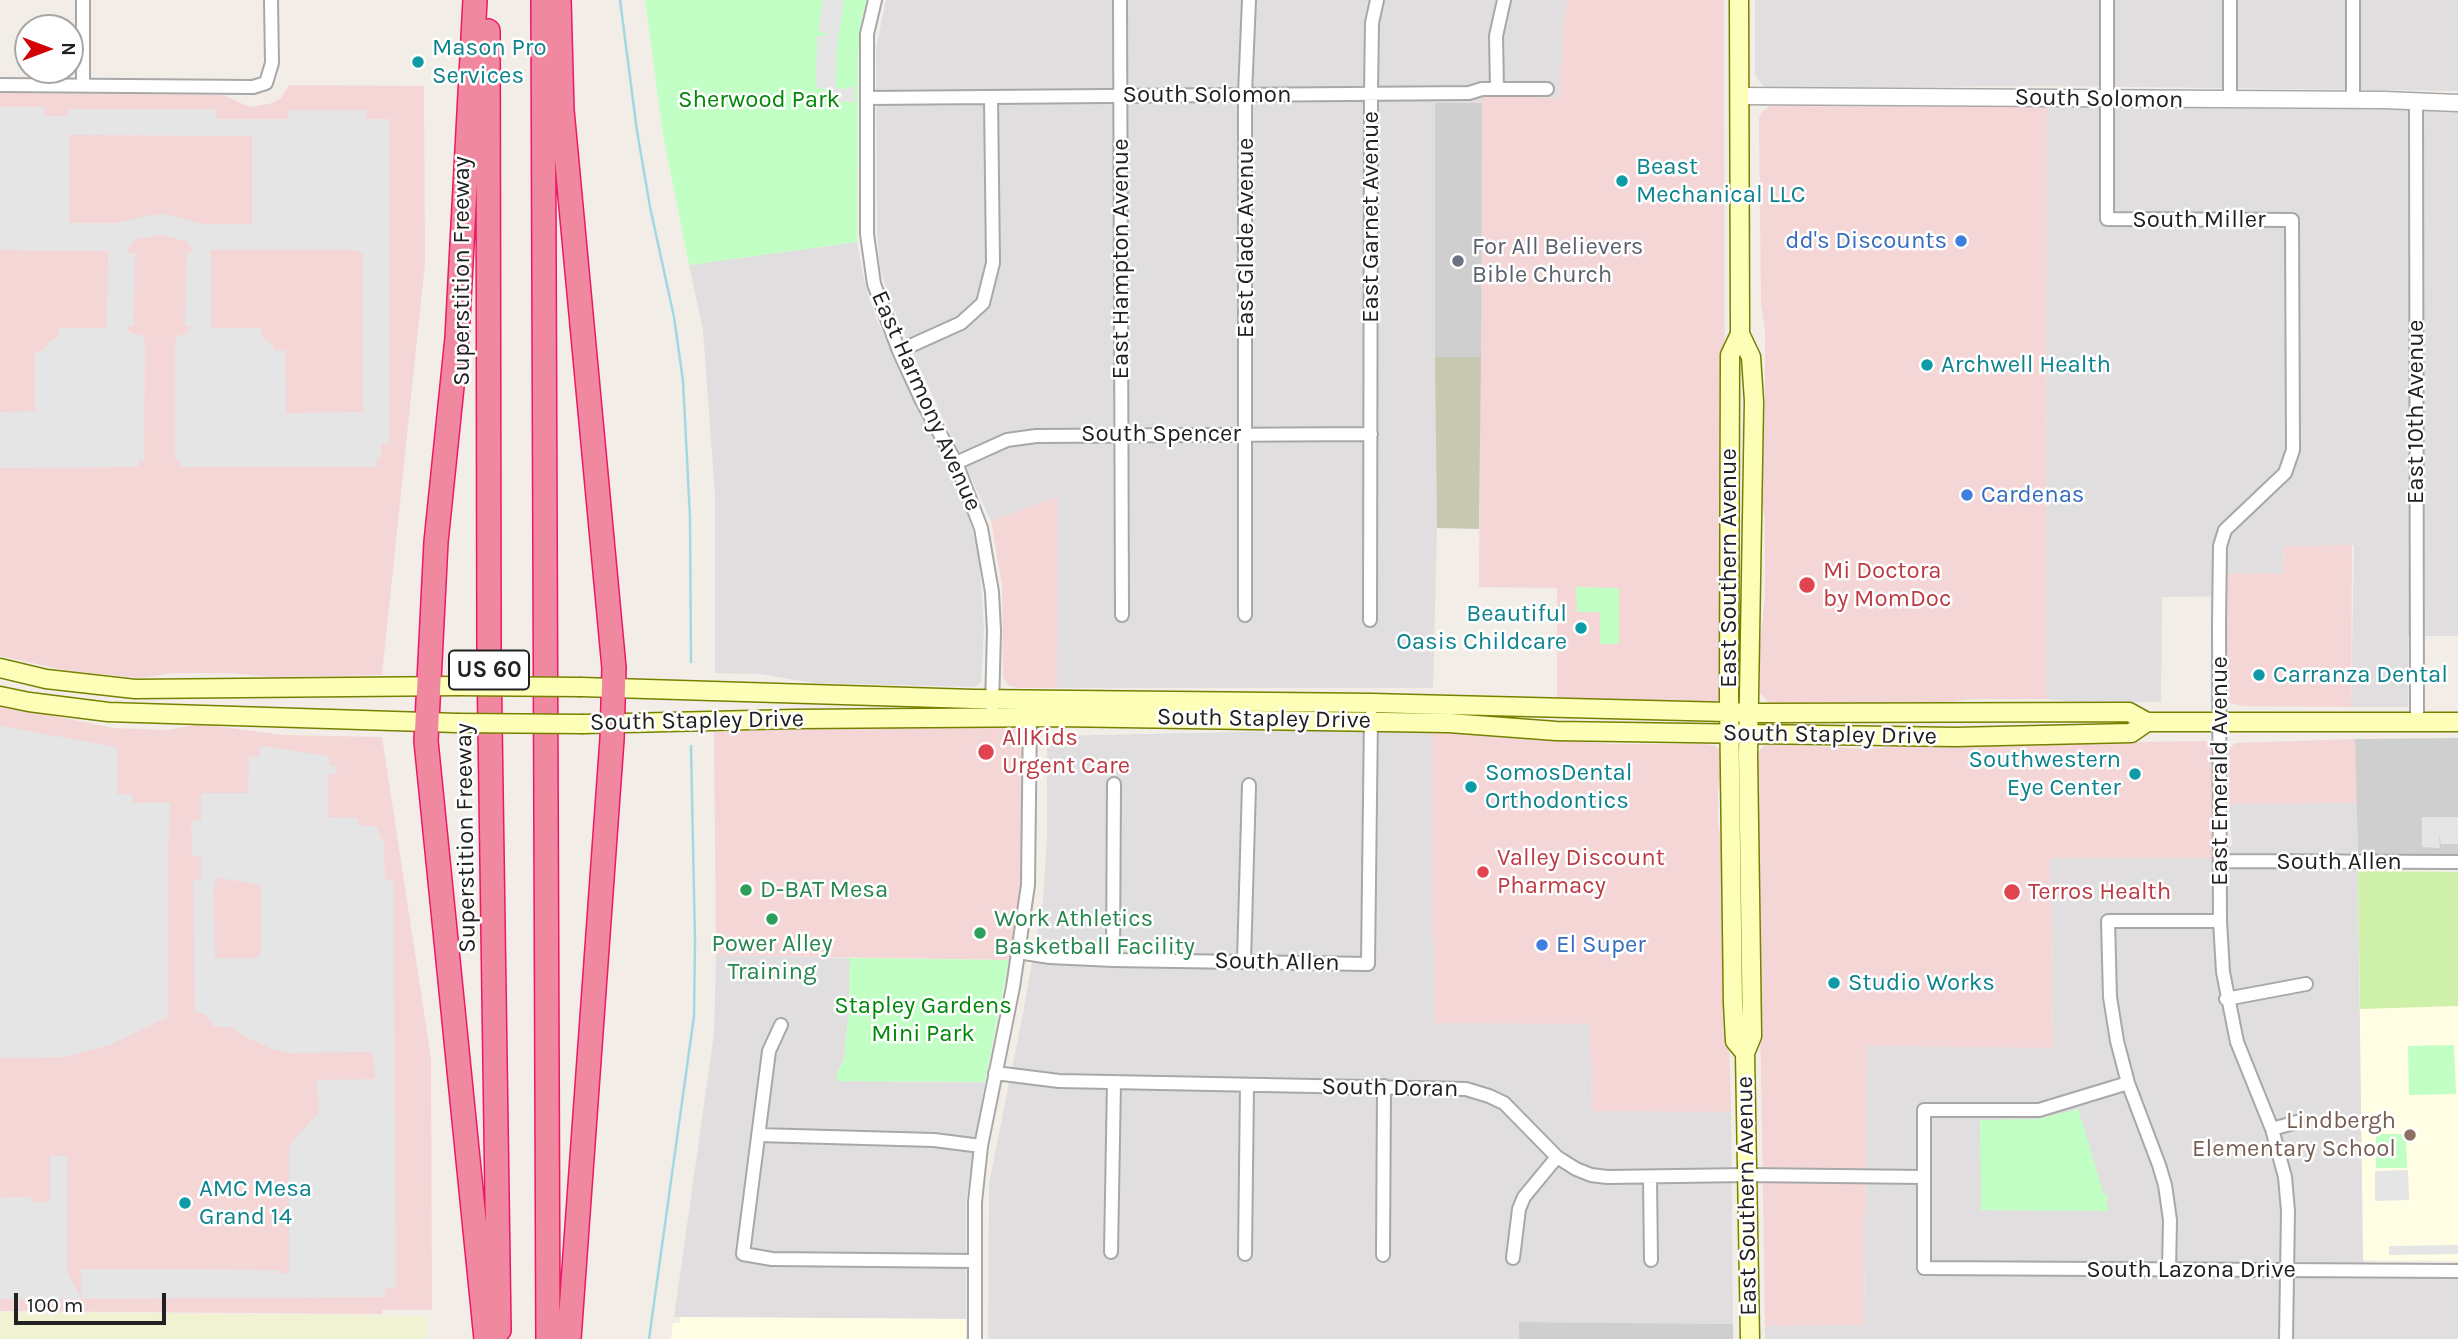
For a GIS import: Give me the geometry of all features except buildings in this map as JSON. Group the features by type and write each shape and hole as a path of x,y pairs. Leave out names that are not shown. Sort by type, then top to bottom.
{"highway":[{"path":"475,0 459,298 436,542 426,741 486,1339"},
{"name":"Superstition Freeway","path":"488,0 489,658 499,1339"},
{"name":"US 60","path":"543,0 548,1339"},
{"path":"559,0 562,110 614,687 569,1339"}],"main road":[{"name":"East Southern Avenue","path":"1739,0 1740,334 1751,358 1754,401 1749,734 1752,1036 1745,1053 1750,1339"},
{"name":"East Southern Avenue","path":"1740,334 1730,355 1729,712 1735,1041 1745,1053"},
{"path":"1730,411 1738,429 1740,496 1744,501 1752,502"},
{"path":"1730,502 1736,507 1740,517 1741,557 1752,577"},
{"name":"South Stapley Drive","path":"0,668 46,679 135,689 614,687 1030,699 1371,712 1556,732 1955,737 2131,733 2147,722"},
{"name":"South Stapley Drive","path":"0,696 108,712 457,723 583,724 1558,709 1750,713 2129,712 2147,722 2458,722"},
{"path":"795,719 804,710 849,708 857,696"},
{"path":"856,718 867,709 899,708 924,697"},
{"path":"1501,726 1503,719 1542,719 1558,709"},
{"path":"2036,735 2054,726 2088,724 2093,721 2093,712"},
{"path":"1905,735 1923,727 1948,725 1954,722 1955,713"},
{"path":"1955,737 1956,730 1965,725 1988,724 2005,714"},
{"path":"1732,943 1739,948 1746,995 1752,1007"}],"street":[{"path":"83,0 83,85"},
{"path":"0,85 253,88 266,83 272,63 271,0"},
{"name":"East Harmony Avenue","path":"874,0 867,34 867,241 874,284 899,351 922,401 956,463 981,528 988,561 994,631 992,718"},
{"name":"East Hampton Avenue","path":"1120,0 1122,615"},
{"name":"East Glade Avenue","path":"1245,615 1245,94 1249,0"},
{"name":"East Garnet Avenue","path":"1370,620 1371,93 1373,23 1377,0"},
{"path":"1497,89 1496,36 1504,0"},
{"path":"2107,0 2107,100"},
{"path":"2230,0 2230,100"},
{"path":"2353,0 2353,101"},
{"name":"South Solomon","path":"867,98 1469,93 1497,89 1547,89"},
{"name":"South Solomon","path":"1739,96 2458,103"},
{"path":"899,351 961,323 983,303 993,264 992,97"},
{"name":"South Miller","path":"2107,100 2107,219 2292,220"},
{"name":"East 10th Avenue","path":"2416,102 2417,722"},
{"name":"East Emerald Avenue","path":"2286,1339 2288,1211 2285,1177 2272,1129 2246,1067 2227,999 2220,921 2219,720 2220,545 2225,530 2285,473 2293,450 2292,220"},
{"name":"South Spencer","path":"956,463 1007,440 1049,435 1371,434"},
{"path":"975,1339 975,1202 981,1146 1028,885 1030,699"},
{"name":"South Allen","path":"1018,952 1049,957 1112,960 1368,964 1371,712"},
{"path":"1112,960 1114,784"},
{"path":"1244,961 1249,785"},
{"name":"South Allen","path":"2220,861 2458,862"},
{"path":"2169,1270 2170,1220 2165,1185 2160,1164 2128,1083 2117,1041 2110,998 2108,921 2220,921"},
{"path":"2227,999 2306,984"},
{"path":"781,1025 769,1051 743,1254 772,1259 974,1261"},
{"name":"South Doran","path":"995,1073 1059,1081 1452,1087 1489,1096 1504,1103 1557,1157 1591,1175 1924,1177"},
{"path":"1111,1252 1114,1082"},
{"path":"1924,1177 1924,1110 2039,1110 2128,1083"},
{"path":"1245,1254 1247,1085"},
{"path":"1383,1255 1384,1086"},
{"path":"2272,1129 2297,1122"},
{"path":"758,1135 934,1140 981,1146"},
{"path":"1513,1258 1519,1209 1524,1197 1557,1157"},
{"path":"1650,1177 1651,1260"},
{"name":"South Lazona Drive","path":"1924,1177 1924,1268 2458,1271"}],"shaded area":[{"path":"823,0 844,0 837,47 836,88 855,86 855,103 832,100 827,97 824,88 816,87 817,36 827,34 818,31"},
{"path":"886,0 1568,0 1564,18 1559,98 1483,95 1482,103 1435,104 1437,529 1433,688 1057,688 1058,496 991,521 915,358 890,301 880,268 877,232 876,48"},
{"path":"1568,0 1724,0 1725,687 1717,701 1557,700 1557,588 1479,587 1482,95 1559,98 1564,18"},
{"path":"1755,0 2458,0 2458,91 2047,86 1770,88 1762,85 1755,75"},
{"path":"289,85 424,86 425,263 382,675 271,677 230,673 173,673 141,678 69,671 0,656 0,93 224,95 249,107 280,99"},
{"name":"For All Believers Bible Church","path":"1435,103 1482,103 1481,357 1435,357"},
{"path":"1770,106 2047,107 2046,699 1971,699 1942,704 1772,703 1760,692 1760,645 1765,595 1765,519 1760,492 1760,448 1765,402 1765,332 1761,304 1759,119 1762,112"},
{"path":"0,107 44,107 45,116 67,116 68,109 216,109 216,119 288,119 289,110 366,110 366,119 390,119 390,443 381,443 381,458 377,458 377,467 180,467 180,460 175,459 175,347 177,336 185,334 192,327 185,326 186,253 192,253 192,249 186,241 161,235 134,240 127,250 127,253 135,253 134,326 128,326 128,329 131,333 143,336 145,347 144,460 138,460 138,467 0,468 0,412 35,411 35,351 43,351 50,341 58,337 59,328 107,328 108,251 0,250","holes":["69,135 252,136 252,224 203,224 167,214 149,215 118,223 69,223","211,250 356,250 363,255 363,412 286,413 285,350 276,351 271,343 262,337 262,328 211,328"]},
{"path":"2047,107 2458,110 2458,636 2408,636 2408,707 2351,707 2354,545 2284,546 2283,573 2228,574 2227,596 2162,597 2161,702 2077,702 2046,699"},
{"path":"857,242 865,284 876,318 963,500 979,551 984,631 981,682 975,687 815,683 759,674 715,673 715,495 703,330 689,265"},
{"path":"1435,357 1481,357 1479,529 1437,528"},
{"path":"1058,496 1057,688 1018,688 1008,685 1003,677 1002,586 991,521"},
{"path":"2352,545 2351,707 2242,706 2229,703 2226,697 2227,574 2283,573 2284,546"},
{"path":"0,705 114,728 168,730 199,724 284,735 382,737 431,1058 432,1310 383,1310 382,1314 0,1311"},
{"path":"903,725 1014,725 1022,731 1022,892 1009,960 716,955 714,732"},
{"path":"0,726 117,747 117,794 132,794 132,802 170,803 168,1017 110,1045 65,1057 0,1058"},
{"path":"1431,728 1590,1024 1592,1110 1731,1112 1733,1324 1520,1322 1519,1339 988,1339 989,1184 1043,900 1047,839 1047,741 1050,736"},
{"path":"1431,728 1611,744 1705,744 1719,749 1723,761 1718,792 1718,821 1724,864 1731,1112 1592,1111 1590,1024 1434,1023"},
{"path":"2458,738 2458,855 2358,854 2355,739"},
{"path":"2355,739 2357,803 2229,804 2228,750 2235,743"},
{"path":"2209,742 2211,749 2212,858 2050,858 2053,1048 1867,1046 1864,1325 1765,1326 1756,759 1760,750 1772,744 1870,749 1900,746"},
{"path":"261,746 329,756 329,765 337,766 336,774 328,775 328,817 358,818 358,826 376,826 384,843 385,880 393,879 396,1287 385,1288 385,1297 0,1299 0,1198 30,1197 31,1202 50,1202 50,1156 67,1156 67,1272 81,1298 81,1269 279,1270 279,1275 289,1272 289,1150 291,1143 319,1112 317,1080 375,1079 373,1052 288,1053 244,1036 232,1027 215,1027 204,1014 195,1013 193,880 201,880 201,856 192,855 191,820 201,821 201,793 248,793 249,756 259,758","holes":["220,878 256,884 261,888 261,952 258,958 215,958 215,882"]},
{"path":"2357,803 2364,1271 2458,1271 2458,1339 1765,1339 1765,1326 1864,1325 1867,1046 2053,1047 2050,857 2212,858 2232,845 2229,804"},
{"path":"2422,817 2458,817 2458,844 2441,844 2439,834 2440,848 2422,847"},
{"name":"Lindbergh Elementary School","path":"2358,871 2458,872 2458,1261 2363,1260"},
{"path":"716,955 850,958 844,1059 837,1073 837,1081 985,1082 966,1201 966,1319 674,1317 714,1034"},
{"path":"2408,1170 2409,1200 2375,1201 2375,1171"},
{"path":"2458,1245 2458,1254 2389,1255 2389,1246"},
{"path":"0,1312 426,1316 426,1339 0,1339"},
{"path":"680,1317 966,1319 966,1339 671,1339 673,1323 680,1323"},
{"path":"1519,1322 1733,1324 1733,1339 1519,1339"}],"green space":[{"name":"Sherwood Park","path":"645,0 867,0 862,17 858,57 857,242 689,265 663,135"},
{"path":"1576,587 1619,588 1619,644 1600,644 1600,612 1577,612"},
{"path":"2358,871 2458,872 2458,1006 2360,1009"},
{"name":"Stapley Gardens Mini Park","path":"850,958 1009,960 985,1082 837,1081 837,1073 844,1059"},
{"path":"2454,1045 2456,1094 2409,1095 2408,1046"},
{"path":"2078,1109 2104,1195 2107,1194 2109,1211 1981,1210 1980,1120 2038,1119"},
{"path":"2376,1134 2406,1134 2407,1168 2376,1168"}],"waterway":[{"path":"620,0 637,131 674,317 683,381 690,517 691,662"},
{"path":"649,1339 694,1016 691,746"}],"place":[{"name":"Mason Pro Services","path":"418,62"},
{"name":"Beast Mechanical LLC","path":"1622,181"},
{"name":"dd's Discounts","path":"1961,241"},
{"name":"For All Believers Bible Church","path":"1458,261"},
{"name":"Archwell Health","path":"1927,365"},
{"name":"Cardenas","path":"1967,495"},
{"name":"Mi Doctora by MomDoc","path":"1807,585"},
{"name":"Beautiful Oasis Childcare","path":"1581,628"},
{"name":"Carranza Dental","path":"2259,675"},
{"name":"AllKids Urgent Care","path":"986,752"},
{"name":"Southwestern Eye Center","path":"2135,774"},
{"name":"SomosDental Orthodontics","path":"1471,787"},
{"name":"Valley Discount Pharmacy","path":"1483,872"},
{"name":"D-BAT Mesa","path":"746,890"},
{"name":"Terros Health","path":"2012,892"},
{"name":"Power Alley Training","path":"772,919"},
{"name":"Work Athletics Basketball Facility","path":"980,933"},
{"name":"El Super","path":"1542,945"},
{"name":"Studio Works","path":"1834,983"},
{"name":"Lindbergh Elementary School","path":"2410,1135"},
{"name":"AMC Mesa Grand 14","path":"185,1203"}]}
